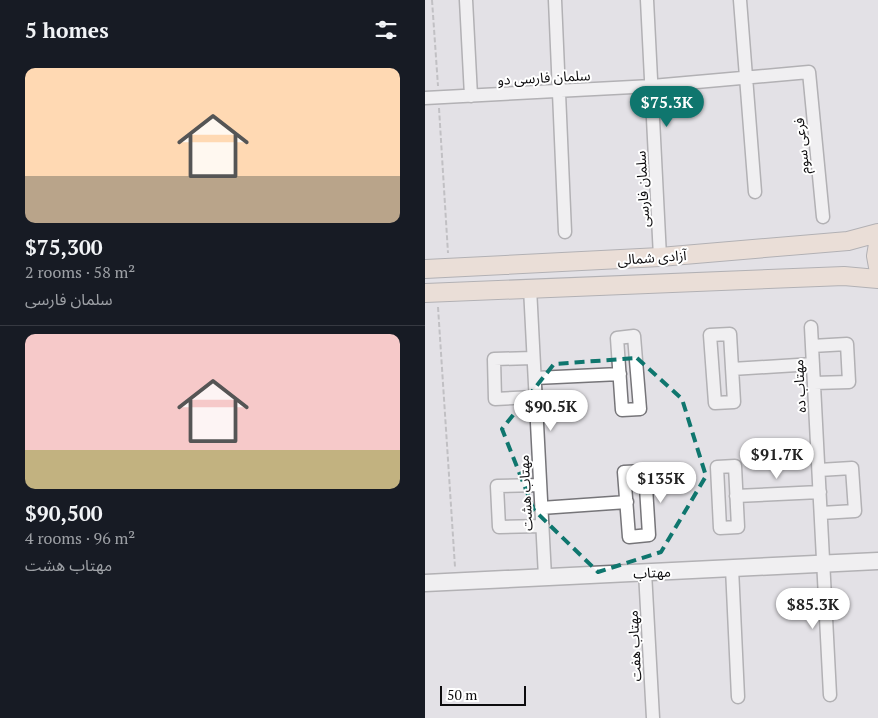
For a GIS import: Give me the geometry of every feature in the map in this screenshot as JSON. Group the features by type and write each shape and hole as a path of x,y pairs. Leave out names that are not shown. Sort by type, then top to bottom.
{"main road":[{"name":"آزادی شمالی","path":"426,269 661,257 848,241 878,233"},
{"path":"878,244 876,256 878,267"},
{"path":"426,269 430,293"},
{"name":"آزادی شمالی","path":"430,293 844,276 878,279"}],"street":[{"path":"466,0 471,96"},
{"path":"555,0 565,232"},
{"name":"سلمان فارسی","path":"647,0 661,257"},
{"path":"740,0 755,192"},
{"name":"سلمان فارسی دو","path":"425,98 651,86 809,72"},
{"name":"فرعی سوم","path":"809,72 823,216"},
{"name":"مهتاب هشت","path":"530,288 545,577"},
{"name":"مهتاب ده","path":"811,327 830,695"},
{"path":"730,334 732,369 734,402 715,403 710,335 730,334"},
{"path":"634,336 640,409 622,410 620,374 617,338 634,336"},
{"path":"812,346 847,344 849,382 814,384"},
{"path":"533,358 494,359 495,399 535,397"},
{"path":"732,369 813,364"},
{"path":"535,378 620,374"},
{"path":"735,466 736,496 738,528 720,528 717,467 735,466"},
{"path":"819,470 852,468 855,511 821,513"},
{"path":"645,471 649,535 629,537 627,502 625,472 645,471"},
{"path":"540,485 497,486 499,527 542,526"},
{"path":"736,496 819,492"},
{"path":"541,508 627,502"},
{"name":"مهتاب","path":"425,583 878,560"},
{"path":"732,568 738,697"},
{"name":"مهتاب هفت","path":"645,572 653,718"}],"path":[{"path":"433,0 449,268"},
{"path":"430,293 456,582"}],"highlighted area":[{"path":"637,358 682,399 706,476 661,552 598,572 534,510 502,429 554,364"}]}
